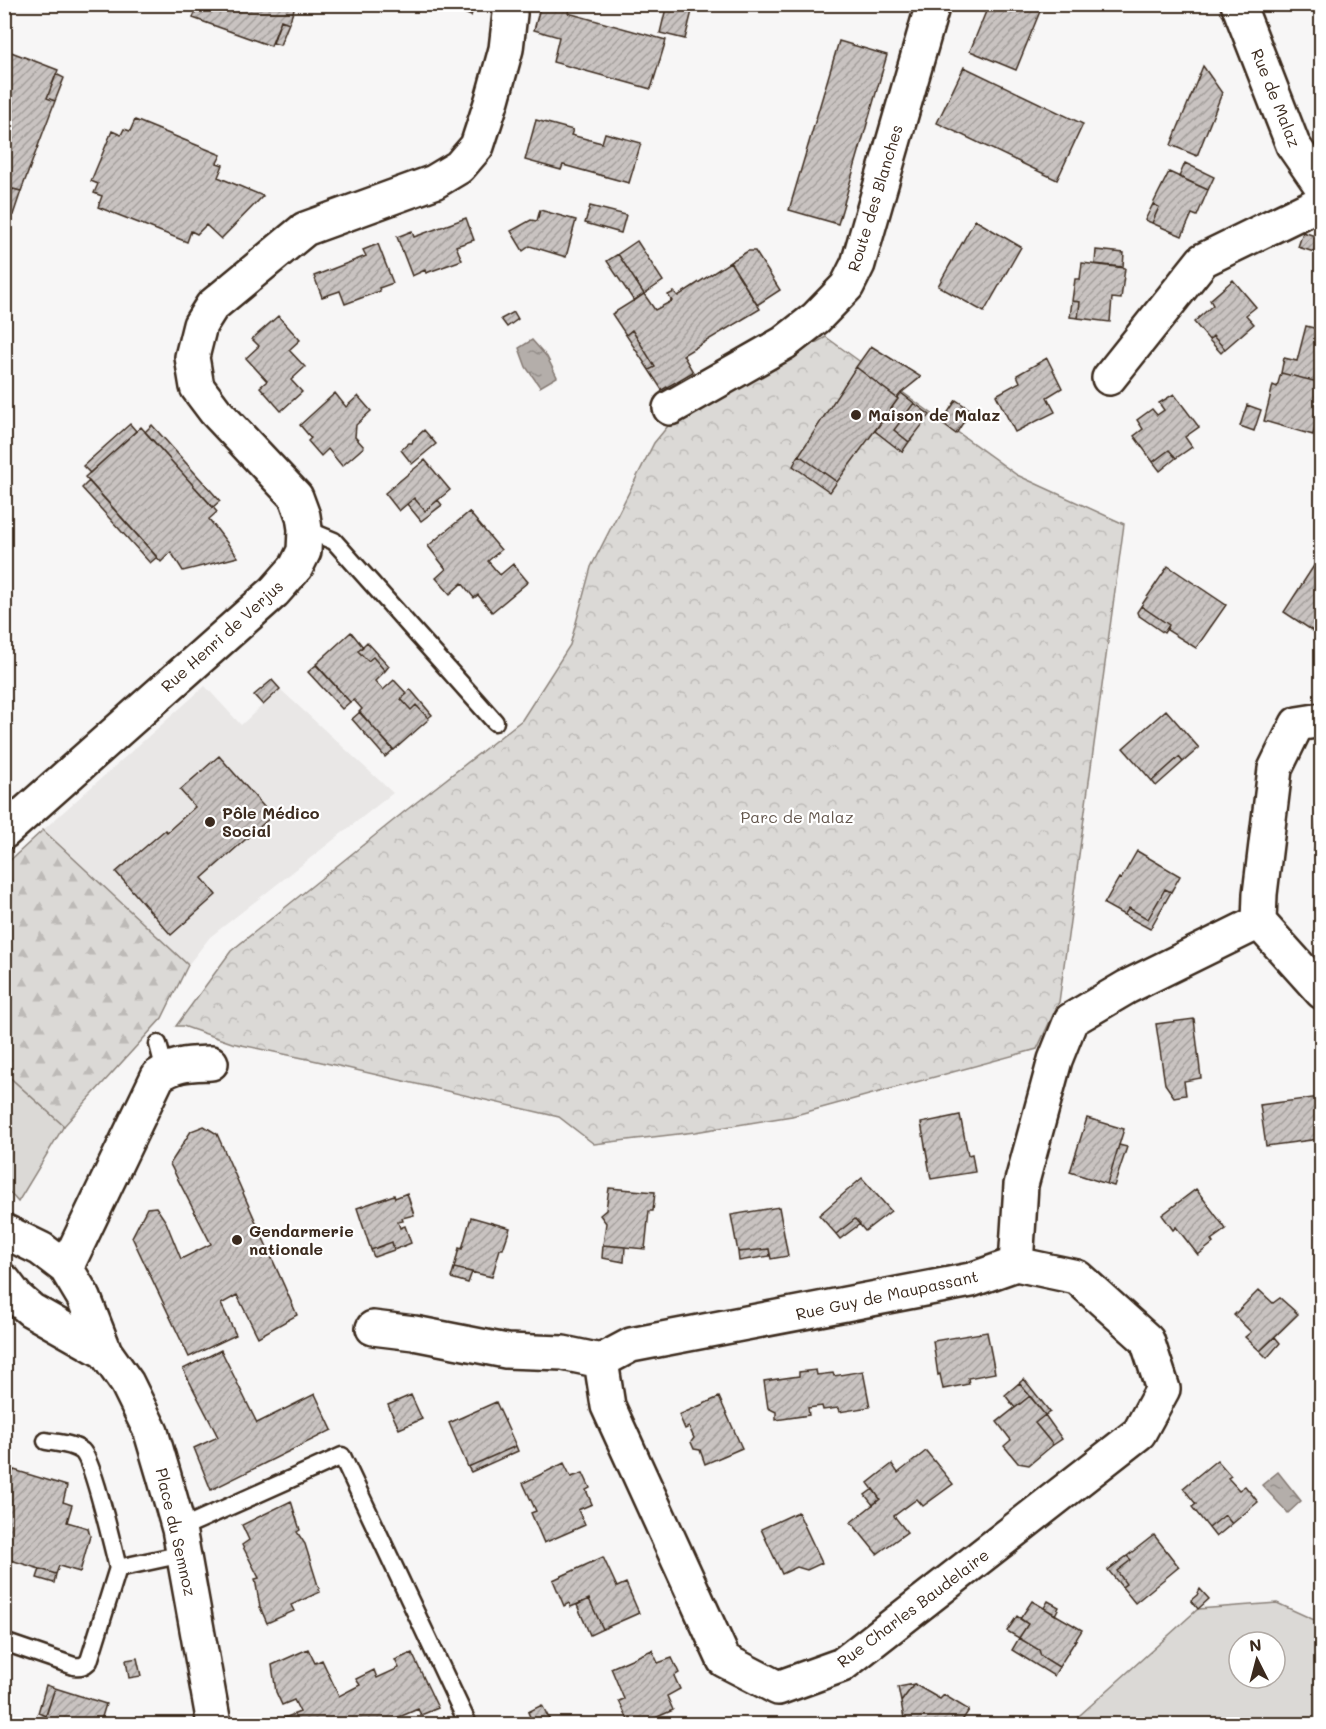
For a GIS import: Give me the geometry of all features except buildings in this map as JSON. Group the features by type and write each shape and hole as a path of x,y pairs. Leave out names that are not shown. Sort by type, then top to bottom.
{"street":[{"name":"Rue Henri de Verjus","path":"4,832 274,592 296,567 304,551 305,529 296,497 215,411 197,387 192,357 200,325 212,306 305,229 434,182 459,167 477,146 492,100 506,49 509,4"},
{"name":"Route des Blanches","path":"670,408 784,343 816,318 847,286 858,264 933,4"},
{"name":"Rue de Malaz","path":"1238,4 1293,145 1322,186"},
{"path":"1109,378 1203,261 1322,202"},
{"path":"1322,720 1297,724 1275,769 1260,894 1259,922 1322,992"},
{"path":"1016,1264 1021,1185 1056,1060 1071,1020 1127,987 1259,922"},
{"path":"66,1268 158,1076 162,1058 169,1068 211,1063"},
{"path":"4,1231 41,1249 66,1268 84,1298 105,1352"},
{"name":"Rue Guy de Maupassant","path":"601,1360 631,1345 971,1281 1016,1264"},
{"name":"Rue Charles Baudelaire","path":"601,1360 608,1406 724,1660 778,1688 842,1665 1139,1433 1163,1389 1147,1340 1077,1277 1016,1264"},
{"path":"4,1281 17,1298 31,1310 105,1352"},
{"path":"373,1328 414,1333 506,1351 563,1353 601,1360"},
{"name":"Place du Semnoz","path":"105,1352 127,1383 151,1432 181,1541 214,1725"}],"lane":[{"path":"305,529 334,541 495,722"},
{"path":"4,1642 74,1666 81,1667 86,1664 89,1661 118,1568 95,1480 86,1457 77,1448 46,1441"},
{"path":"118,1568 181,1541 342,1455 468,1725"}],"shaded area":[{"path":"205,686 241,725 280,689 393,793 210,937 188,965 43,830"}],"green space":[{"name":"Parc de Malaz","path":"826,337 1017,475 1124,524 1059,1002 1037,1049 792,1116 695,1132 594,1144 559,1117 232,1043 183,1026 176,1026 231,951 522,720 570,645 591,567 654,443 672,421"},
{"path":"43,830 188,965 162,1018 64,1126 5,1073 5,865"},
{"path":"5,1073 64,1126 18,1202 5,1187"},
{"path":"1277,1603 1321,1623 1321,1724 1070,1724 1198,1609"}],"water":[{"path":"532,340 547,357 557,377 540,387 526,367 519,348"},
{"path":"1278,1472 1301,1501 1288,1513 1262,1485"}],"place":[{"name":"Maison de Malaz","path":"856,415"},
{"name":"Pôle Médico Social","path":"210,822"},
{"name":"Gendarmerie nationale","path":"237,1240"}]}
